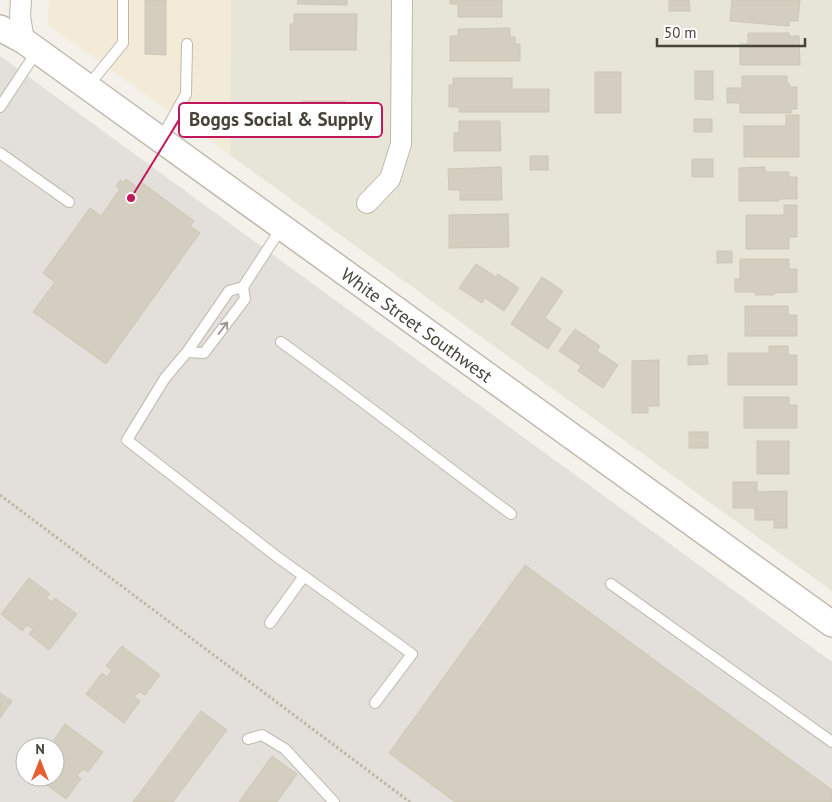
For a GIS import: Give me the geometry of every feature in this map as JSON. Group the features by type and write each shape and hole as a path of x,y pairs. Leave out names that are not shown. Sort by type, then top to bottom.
{"street":[{"path":"21,0 20,16 31,45"},
{"path":"367,204 390,179 401,144 402,0"},
{"name":"White Street Southwest","path":"0,28 31,45 832,624"}],"lane":[{"path":"88,86 123,44 123,0"},
{"path":"161,139 186,94 187,44"},
{"path":"0,107 31,45"},
{"path":"0,153 69,202"},
{"path":"283,227 243,287 229,292 187,352 165,378 127,440 304,576 412,654 375,703"},
{"path":"187,352 204,353 245,299 243,287"},
{"path":"281,342 511,514"},
{"path":"270,622 304,576"},
{"path":"611,584 832,742"},
{"path":"248,739 262,735 285,749 334,802"}],"path":[{"path":"0,495 410,802"}],"shaded area":[{"path":"49,0 231,0 230,155 48,25"},
{"path":"231,0 832,0 832,591 230,155"},
{"path":"0,56 832,662 832,802 0,802"}],"building":[{"path":"145,0 166,0 166,55 145,54"},
{"path":"298,0 347,0 347,5 297,4"},
{"path":"450,0 502,0 502,17 458,17 458,4 450,4"},
{"path":"669,0 689,0 690,11 669,11"},
{"path":"732,0 800,0 798,21 789,21 789,26 730,21"},
{"path":"294,14 357,14 356,50 290,50 290,24 294,24"},
{"path":"510,28 510,37 515,37 515,44 520,44 520,61 450,61 450,36 458,36 458,29"},
{"path":"748,33 789,33 789,36 799,36 800,65 740,65 740,44 748,44"},
{"path":"695,71 713,71 713,100 695,99"},
{"path":"595,72 621,72 621,113 595,113"},
{"path":"742,76 787,76 787,84 790,84 790,87 797,87 797,109 791,109 791,113 740,113 740,103 727,103 727,88 742,88"},
{"path":"453,78 512,78 512,89 549,89 549,112 459,112 459,107 449,107 449,85 453,85"},
{"path":"302,101 345,101 345,135 302,135"},
{"path":"786,115 799,115 799,157 744,157 744,126 786,126"},
{"path":"694,119 712,119 712,132 694,132"},
{"path":"459,121 500,121 501,151 454,151 454,133 459,133"},
{"path":"530,156 548,156 548,170 530,170"},
{"path":"692,159 713,159 713,177 692,177"},
{"path":"501,167 502,200 460,200 460,190 449,190 448,169"},
{"path":"765,167 765,172 789,172 789,177 797,177 797,199 739,201 739,168"},
{"path":"126,179 137,187 141,182 194,221 190,226 200,233 106,364 33,312 55,282 43,273 90,208 101,216 120,189 116,186 120,180 123,182"},
{"path":"784,205 797,205 797,237 789,237 789,249 746,249 746,215 784,215"},
{"path":"508,214 509,247 449,248 449,215"},
{"path":"717,251 732,251 732,263 717,263"},
{"path":"740,259 789,259 789,269 797,269 797,292 755,295 755,292 735,292 735,279 740,279"},
{"path":"476,264 496,277 498,274 519,288 504,311 485,298 482,303 459,288"},
{"path":"542,277 563,291 545,318 561,329 548,349 511,324"},
{"path":"745,306 788,306 788,315 797,315 797,336 745,336"},
{"path":"575,329 600,346 597,351 618,365 603,388 578,371 581,366 559,351"},
{"path":"769,346 788,346 788,355 797,355 797,385 728,385 728,353 769,353"},
{"path":"707,355 708,364 688,365 688,356"},
{"path":"659,360 659,406 648,406 648,413 632,413 632,361"},
{"path":"744,397 789,397 789,405 797,405 797,428 744,428"},
{"path":"689,432 708,432 708,448 689,448"},
{"path":"757,441 789,441 789,474 757,474"},
{"path":"733,482 757,482 757,492 787,491 787,528 774,528 774,520 755,520 755,508 733,508"},
{"path":"525,565 832,790 832,802 455,802 389,753"},
{"path":"29,578 50,594 46,598 52,602 55,598 77,614 49,650 29,634 33,629 27,625 22,631 1,614"},
{"path":"122,646 160,675 145,695 139,692 134,697 140,701 124,723 86,694 102,673 107,677 112,670 106,666"},
{"path":"0,693 12,701 0,718"},
{"path":"201,711 227,730 173,802 133,802"},
{"path":"65,724 103,752 88,772 83,769 77,776 81,779 66,799 50,787 65,787 65,737 56,737"},
{"path":"272,756 297,774 277,802 239,802"}],"place":[{"name":"Boggs Social & Supply","path":"131,198"}]}
